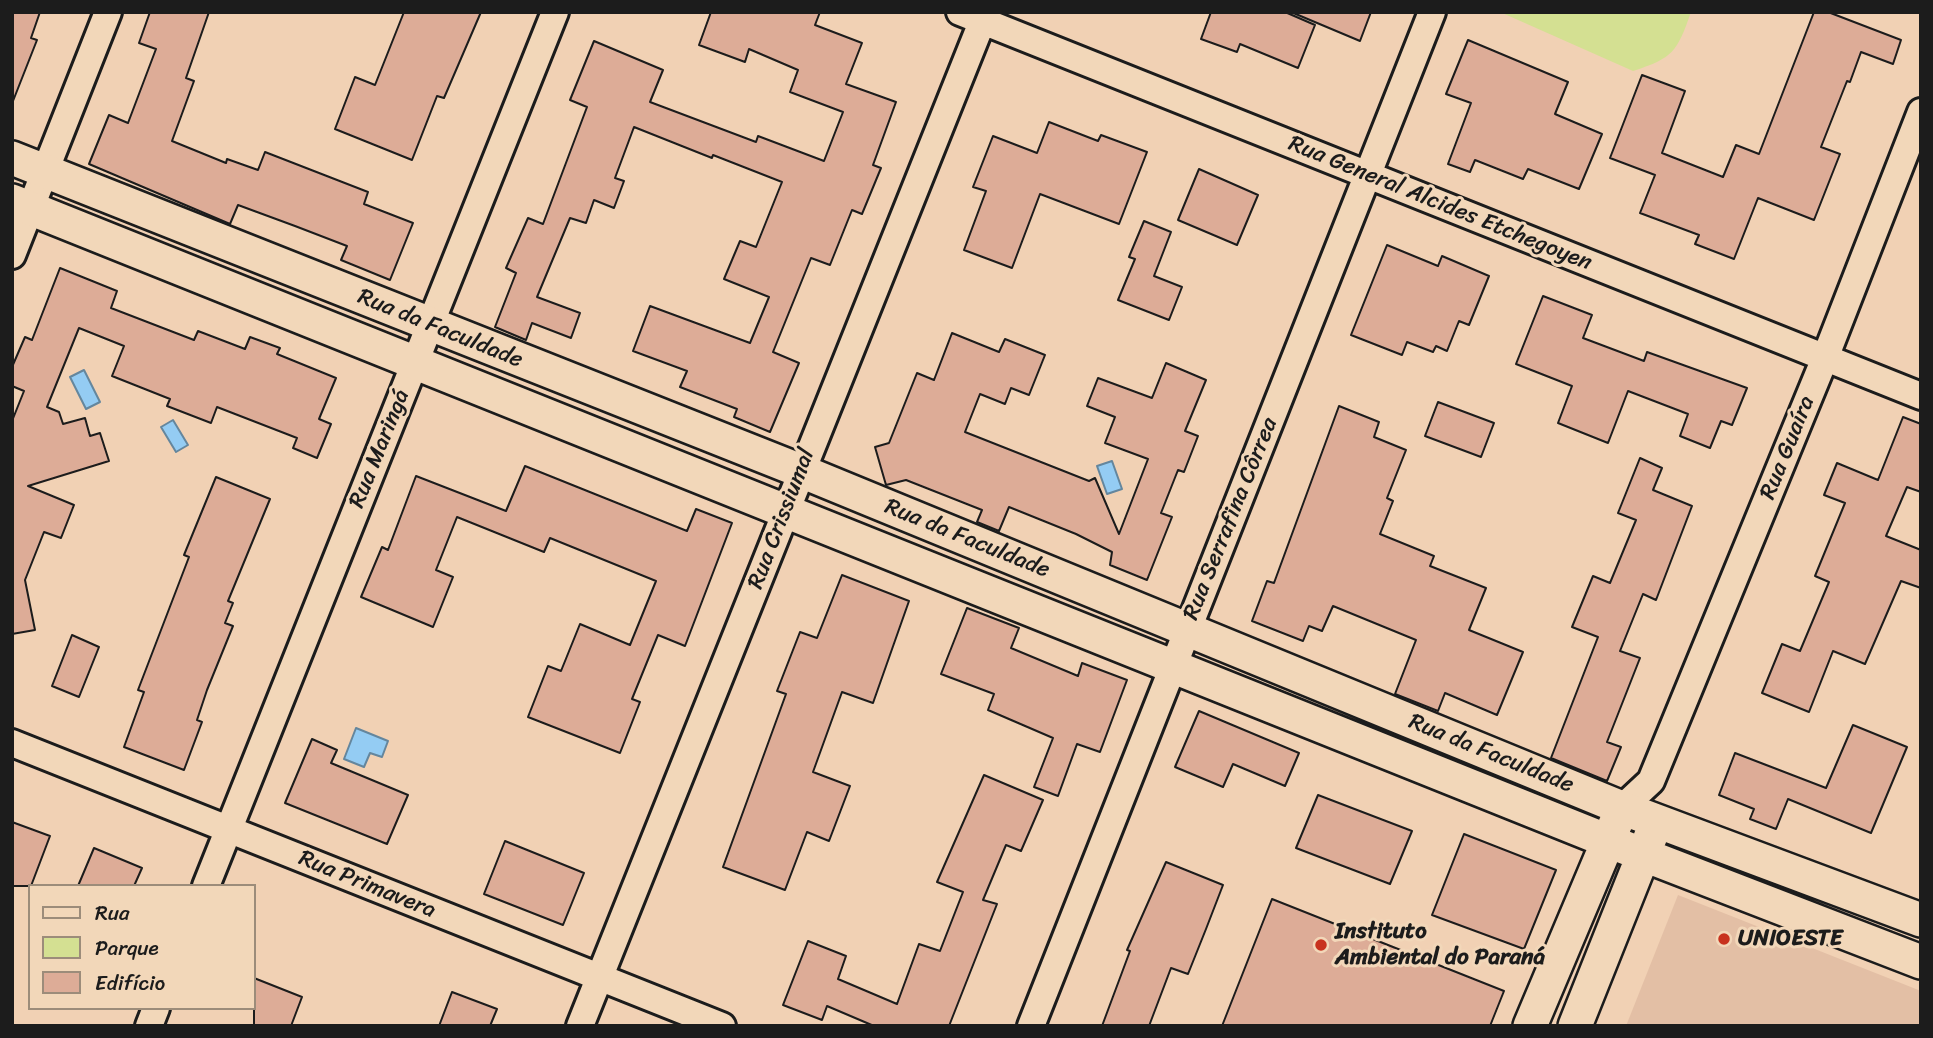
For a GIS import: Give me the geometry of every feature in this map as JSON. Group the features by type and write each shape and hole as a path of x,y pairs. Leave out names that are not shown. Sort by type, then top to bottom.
{"street":[{"path":"12,255 21,205 46,172 108,12"},
{"name":"Rua Maringá","path":"207,884 555,12"},
{"name":"Rua Serrafina Côrrea","path":"1031,1026 1432,12"},
{"name":"Rua General Alcides Etchegoyen","path":"976,15 1921,396"},
{"name":"Rua Crissiumal","path":"580,1026 786,511 976,15"},
{"name":"Rua Guaíra","path":"1530,1026 1622,808 1651,781 1825,358 1921,112"},
{"name":"Rua da Faculdade","path":"12,158 801,471 1622,808 1921,920"},
{"name":"Rua da Faculdade","path":"21,205 1643,855 1921,961"},
{"name":"Rua Primavera","path":"12,743 722,1026"},
{"name":"Rua Guaíra","path":"1575,1026 1656,821 1651,781"}],"shaded area":[{"name":"UNIOESTE","path":"1678,895 1921,991 1921,1026 1626,1026"}],"green space":[{"path":"1500,12 1691,12 1682,36 1672,52 1657,62 1633,71"}],"water":[{"path":"84,370 100,402 86,409 70,377"},
{"path":"173,420 188,445 176,452 161,427"},
{"path":"1112,461 1122,489 1107,494 1097,466"},
{"path":"356,728 388,741 382,757 370,753 364,767 344,759"}],"building":[{"path":"12,12 40,12 31,38 37,40 13,101"},
{"path":"150,12 209,12 186,78 194,81 172,141 226,163 227,159 258,170 265,152 368,192 364,204 413,223 390,280 341,260 347,246 238,205 230,224 89,164 109,115 128,123 156,49 139,43"},
{"path":"404,12 481,12 444,98 437,96 412,160 335,129 355,77 375,85"},
{"path":"711,12 820,12 815,25 862,43 846,84 896,102 873,165 881,168 862,214 852,210 830,265 811,258 773,352 799,363 770,432 734,417 737,409 680,387 687,371 633,351 650,306 750,343 769,297 724,279 740,241 756,247 782,182 713,155 712,158 634,127 615,178 624,181 614,208 594,200 586,223 570,218 537,297 580,313 571,338 532,323 526,340 495,327 516,273 506,268 528,218 543,224 587,107 570,100 594,41 663,70 650,102 756,142 758,136 824,161 843,112 790,92 798,70 749,49 745,62 699,45"},
{"path":"1211,12 1285,12 1315,25 1298,68 1240,44 1237,52 1201,39"},
{"path":"1291,12 1371,12 1360,41"},
{"path":"1814,12 1828,12 1901,40 1893,64 1861,52 1821,147 1840,154 1814,220 1758,198 1734,259 1695,244 1699,235 1640,213 1655,175 1610,158 1642,75 1685,91 1662,153 1723,177 1736,145 1759,154"},
{"path":"1468,40 1568,82 1555,114 1602,134 1579,189 1528,169 1523,179 1475,160 1470,172 1448,164 1471,103 1446,94"},
{"path":"1049,122 1098,141 1101,135 1147,152 1119,224 1040,194 1012,268 964,250 986,191 973,187 993,136 1037,153"},
{"path":"1199,169 1258,195 1237,245 1178,220"},
{"path":"1144,221 1171,232 1154,276 1182,287 1169,320 1118,300 1135,259 1129,257"},
{"path":"1387,245 1438,266 1442,256 1489,276 1469,325 1459,321 1447,351 1436,346 1433,352 1407,342 1402,355 1351,335"},
{"path":"60,268 117,291 111,308 194,340 198,331 245,349 250,337 280,348 277,354 336,378 319,419 331,424 317,458 293,448 297,438 217,407 211,423 167,406 170,399 112,376 124,346 79,328 47,407 59,412 63,424 85,418 90,436 100,433 109,461 28,486 74,505 61,538 44,532 25,580 35,630 12,634 12,421 24,391 12,386 12,367 25,337 32,340"},
{"path":"1543,296 1592,315 1583,338 1644,361 1647,352 1747,388 1732,425 1721,421 1710,448 1680,436 1688,414 1628,391 1608,443 1558,423 1572,386 1516,364"},
{"path":"952,333 999,352 1005,339 1045,355 1029,395 1011,388 1005,404 980,394 965,432 1089,481 1095,478 1119,534 1148,459 1105,443 1115,417 1087,406 1098,378 1152,398 1166,363 1206,380 1185,431 1198,436 1184,472 1178,470 1161,513 1172,517 1147,580 1110,565 1112,552 1009,507 999,531 977,522 982,510 906,480 886,485 875,447 889,443 917,373 934,380"},
{"path":"1438,402 1494,423 1481,457 1425,436"},
{"path":"1339,406 1379,422 1374,437 1406,450 1387,498 1393,501 1380,534 1434,556 1430,566 1486,588 1469,630 1523,652 1497,715 1445,693 1438,711 1395,694 1416,640 1333,606 1322,631 1309,626 1303,641 1252,621 1267,581 1274,583"},
{"path":"1903,417 1921,424 1921,492 1907,487 1886,536 1921,550 1921,588 1901,581 1865,664 1833,651 1809,712 1762,693 1782,644 1800,651 1829,582 1815,576 1845,503 1824,495 1837,463 1878,480"},
{"path":"1640,458 1662,468 1653,490 1692,506 1656,600 1643,594 1620,651 1640,658 1607,742 1621,747 1607,781 1551,758 1598,637 1572,627 1593,576 1610,583 1636,520 1618,513"},
{"path":"525,466 687,531 696,509 732,523 685,646 658,635 632,699 640,702 620,753 528,717 548,666 561,671 580,624 630,645 656,581 550,538 544,552 457,517 436,570 453,577 433,627 361,597 382,547 388,550 416,476 506,511"},
{"path":"216,477 270,499 228,601 233,603 225,623 233,626 207,690 197,720 202,722 184,770 124,747 144,692 138,690 189,557 184,555"},
{"path":"842,575 909,601 873,703 842,692 813,772 850,786 829,841 807,832 785,890 723,867 786,694 777,691 800,632 817,638"},
{"path":"967,608 1019,628 1011,648 1078,676 1082,663 1127,680 1100,752 1077,744 1058,796 1034,787 1053,738 988,710 994,694 941,674"},
{"path":"72,635 99,647 79,697 52,686"},
{"path":"1199,711 1299,753 1285,786 1233,764 1223,787 1175,767"},
{"path":"1853,725 1907,747 1871,833 1788,799 1776,829 1750,819 1754,809 1719,795 1735,753 1826,788"},
{"path":"312,739 337,750 331,763 408,795 387,844 285,803"},
{"path":"984,775 1043,800 1021,851 1006,845 983,900 997,904 949,1026 874,1026 827,1006 822,1020 783,1005 808,941 846,956 838,979 897,1004 919,944 940,951 963,892 937,882"},
{"path":"1318,795 1412,831 1390,884 1296,848"},
{"path":"12,822 50,836 32,884 12,886"},
{"path":"1464,834 1556,870 1524,949 1432,915"},
{"path":"505,841 584,873 563,925 484,894"},
{"path":"94,848 142,868 135,884 79,884"},
{"path":"1166,862 1223,885 1206,929 1188,974 1171,968 1149,1026 1102,1026 1130,951 1127,950"},
{"name":"Instituto Ambiental do Paraná","path":"1272,899 1504,991 1490,1026 1222,1026"},
{"path":"256,979 302,997 291,1026 254,1026"},
{"path":"452,992 497,1009 490,1026 439,1026"}],"place":[{"name":"UNIOESTE","path":"1724,939"},
{"name":"Instituto Ambiental do Paraná","path":"1321,945"}]}
